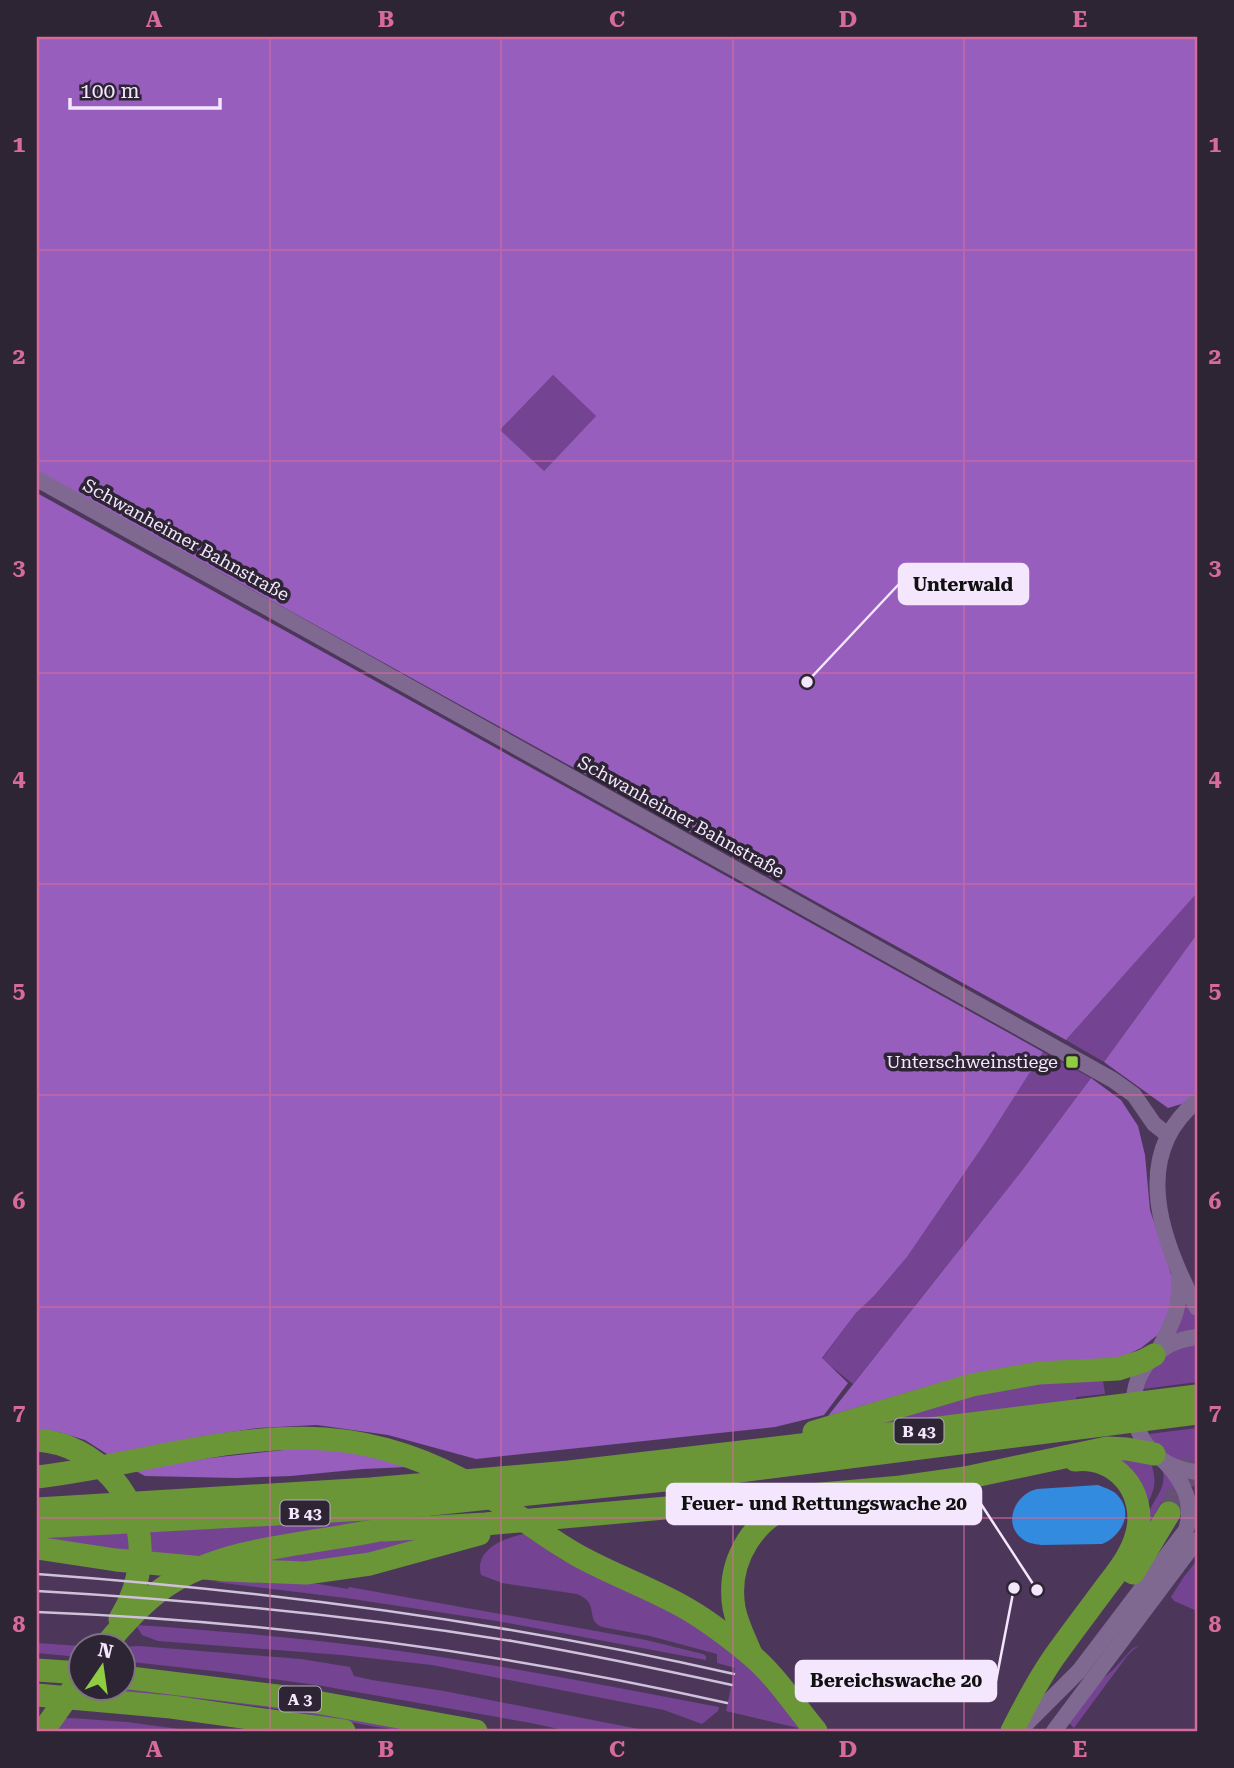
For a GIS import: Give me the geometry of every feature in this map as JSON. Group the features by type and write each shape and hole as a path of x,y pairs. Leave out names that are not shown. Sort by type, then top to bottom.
{"highway":[{"path":"747,1451 993,1380 1039,1373 1118,1368 1135,1364 1156,1354"},
{"name":"B 43","path":"37,1527 402,1507 685,1478 1091,1418 1197,1396"},
{"name":"B 43","path":"37,1509 421,1485 1091,1418 1197,1413"},
{"path":"37,1477 262,1439 356,1443 422,1462 466,1483 563,1547 691,1612 753,1657 816,1731"},
{"path":"37,1440 63,1445 97,1462 115,1480 127,1498 137,1524 141,1554 135,1583 124,1614 113,1632"},
{"path":"384,1530 485,1524 946,1481 1107,1448 1127,1449 1159,1458"},
{"path":"1016,1731 1030,1696 1045,1670 1126,1559 1135,1541 1139,1523 1133,1491 1125,1479 1111,1467 1087,1460 1030,1464"},
{"name":"B 43","path":"117,1632 143,1604 167,1586 209,1564 262,1551 384,1530 572,1490"},
{"name":"B 43","path":"37,1493 97,1491 235,1497"},
{"path":"753,1657 733,1600 735,1569 742,1550 760,1525 776,1512 832,1493"},
{"path":"1016,1731 1119,1592 1169,1513"},
{"path":"37,1548 116,1560 226,1570 306,1573 370,1564 542,1518"},
{"path":"37,1560 116,1560"},
{"path":"37,1671 66,1672"},
{"name":"A 3","path":"136,1679 294,1698 476,1731"},
{"name":"A 3","path":"37,1695 171,1707 344,1731"},
{"path":"43,1728 66,1698"}],"street":[{"name":"Schwanheimer Bahnstraße","path":"37,479 1114,1080 1135,1095 1154,1124 1168,1135"},
{"path":"1197,1101 1176,1122 1168,1135 1160,1154 1157,1173 1161,1221 1179,1273 1197,1308"},
{"path":"1016,1731 1079,1671 1186,1530 1190,1513 1187,1497 1177,1476 1141,1436 1133,1410 1135,1388 1140,1374 1156,1354 1172,1325 1178,1307 1179,1273"},
{"path":"1156,1354 1175,1342 1197,1337"},
{"path":"1159,1458 1181,1469 1197,1472"},
{"path":"1054,1731 1197,1540"}],"shaded area":[{"path":"37,37 1197,37 1197,893 1066,1040 37,471","holes":["553,375 596,416 544,471 500,430"]},
{"path":"553,375 596,416 543,472 500,430"},
{"path":"37,493 1043,1052 907,1257 856,1313 822,1358 848,1383 824,1415 775,1427 476,1459 388,1435 317,1425 258,1428 199,1437 110,1456 85,1440 59,1432 37,1430"},
{"path":"1197,893 1197,934 1104,1062 1066,1040"},
{"path":"1197,934 1197,1092 1185,1103 1168,1108 1104,1062"},
{"path":"1043,1052 1091,1078 1020,1173 853,1384 822,1359 856,1313 907,1257"},
{"path":"1091,1078 1121,1100 1138,1126 1145,1155 1150,1210 1172,1277 1174,1300 1160,1333 1141,1348 1118,1359 1009,1367 937,1384 828,1416 1020,1173"},
{"path":"1184,1296 1197,1313 1197,1330 1175,1336"},
{"path":"1197,1343 1197,1382 1143,1389 1149,1371 1172,1349"},
{"path":"1102,1374 1105,1394 861,1427 946,1395"},
{"path":"1197,1428 1197,1466 1169,1456 1149,1434"},
{"path":"302,1448 341,1450 407,1467 236,1478 145,1476 132,1469 210,1458"},
{"path":"1121,1452 1151,1463 1154,1486 1145,1508 1116,1465"},
{"path":"1162,1467 1171,1476 1185,1513 1162,1501 1142,1536 1149,1512 1162,1486"},
{"path":"412,1515 191,1562 37,1538 273,1525"},
{"path":"444,1531 359,1561 228,1566"},
{"path":"524,1534 562,1560 663,1607 736,1651 807,1731 798,1731 798,1728 726,1711 735,1668 717,1663 717,1654 650,1636 602,1627 594,1620 588,1602 577,1594 502,1583 481,1575 482,1558 493,1546"},
{"path":"1197,1560 1197,1611 1171,1597"},
{"path":"215,1582 306,1582 348,1589 349,1587 646,1640 703,1654 706,1660 497,1621"},
{"path":"136,1625 400,1651 719,1707 718,1711 702,1724 664,1710 432,1665 158,1641 142,1635"},
{"path":"37,1643 66,1645 66,1656 37,1653"},
{"path":"1140,1645 1127,1656 1074,1728 1069,1723 1102,1679 1132,1649"},
{"path":"136,1646 301,1659 350,1667 354,1676 372,1680 444,1691 649,1731 568,1731 317,1685 136,1662"},
{"path":"136,1690 315,1711 422,1731 376,1727 316,1715 136,1693"},
{"path":"71,1718 194,1731 43,1731 37,1722"}],"water":[{"path":"1098,1485 1117,1495 1125,1511 1123,1524 1109,1541 1102,1544 1041,1545 1025,1541 1015,1531 1012,1516 1014,1509 1023,1496 1030,1492 1037,1489"}],"tunnel":[{"path":"1169,1513 1197,1453"}],"railway":[{"path":"37,1574 212,1589 387,1611 561,1639 734,1674"},
{"path":"37,1591 216,1604 394,1624 540,1646 732,1685"},
{"path":"37,1612 211,1623 384,1642 556,1669 727,1703"}],"place":[{"name":"Unterwald","path":"807,682"},
{"name":"Unterschweinstiege","path":"1072,1062"},
{"name":"Bereichswache 20","path":"1014,1588"},
{"name":"Feuer- und Rettungswache 20","path":"1037,1590"}]}
